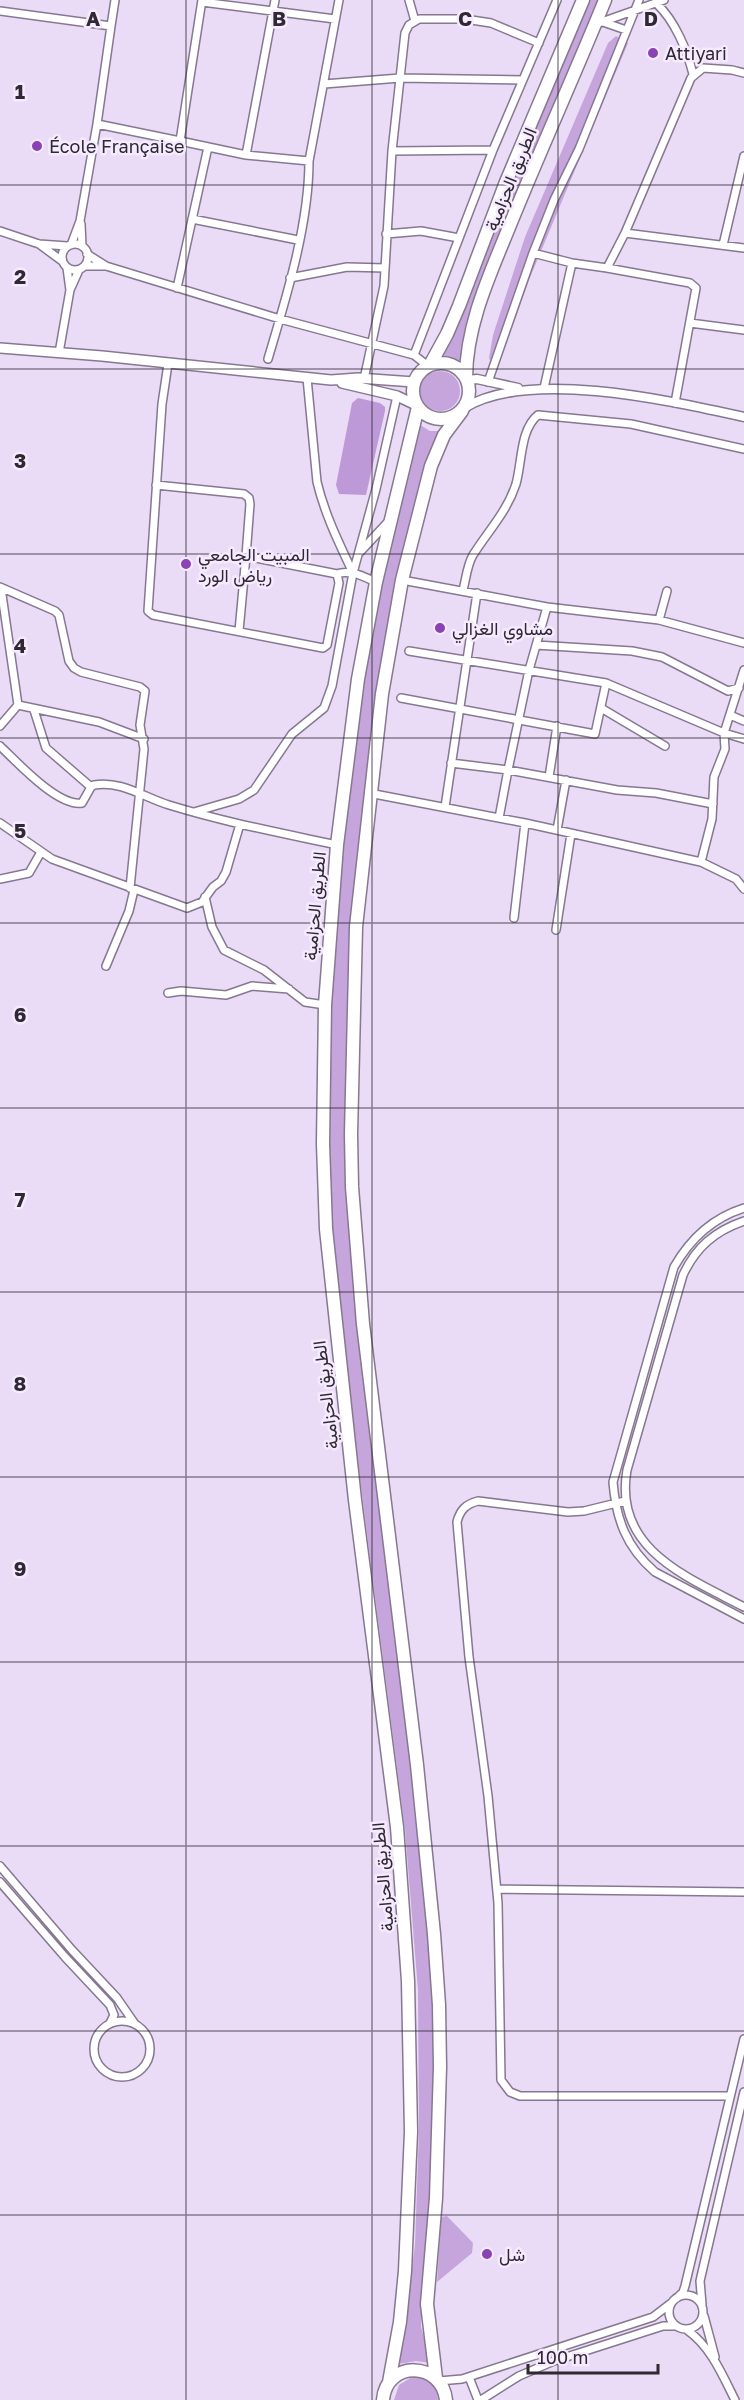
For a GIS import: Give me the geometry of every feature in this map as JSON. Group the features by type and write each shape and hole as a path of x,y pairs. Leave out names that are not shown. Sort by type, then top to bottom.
{"highway":[{"name":"الطريق الحزامية","path":"383,2400 389,2382 400,2322 405,2271 411,2132 408,1981 397,1827 357,1512 326,1229 323,1144 324,1005 337,845 358,679 376,582 417,406 413,398 414,382 417,375 429,365 447,334 506,182 583,0"},
{"name":"الطريق الحزامية","path":"463,410 469,398 468,352 485,288 548,134 599,23 605,0"},
{"path":"429,365 446,363 461,371 467,379"},
{"path":"417,406 430,418 439,420 447,419 463,410"},
{"path":"437,2380 427,2304 436,2198 440,2078 439,2005 417,1765 364,1335 352,1187 351,1134 356,927 369,793 382,694 402,580 434,458 444,435 463,410"},
{"path":"389,2382 403,2371 421,2370 437,2380 443,2388 446,2400"}],"main road":[{"path":"0,348 331,380 364,378 414,382"},
{"path":"331,380 397,396 417,406"}],"street":[{"path":"115,0 80,221 82,246 87,254 106,266 280,319 414,355 429,365"},
{"path":"246,155 274,0"},
{"path":"268,359 290,278 309,185 309,161 339,0"},
{"path":"409,0 415,21"},
{"path":"414,355 493,150 557,0"},
{"path":"488,382 533,253 554,200 579,149 639,0"},
{"path":"180,141 202,1 273,13 335,19"},
{"path":"599,23 661,2 690,62 693,74"},
{"path":"0,11 111,26"},
{"path":"364,378 382,305 392,151 405,33 409,25 424,18 477,20 502,27 538,43"},
{"path":"599,23 626,30"},
{"path":"607,268 625,233 693,74 703,68 744,73"},
{"path":"324,84 400,78 523,80"},
{"path":"97,124 246,155 309,161"},
{"path":"177,288 207,147"},
{"path":"392,151 493,150"},
{"path":"723,245 744,156"},
{"path":"192,219 298,240"},
{"path":"62,261 62,253 69,245 80,221"},
{"path":"0,231 39,244 82,246"},
{"path":"386,234 421,231 459,238"},
{"path":"625,233 744,248"},
{"path":"39,244 62,261 67,268 70,290 59,353"},
{"path":"533,253 572,263 693,284 697,291 675,403"},
{"path":"70,290 87,254"},
{"path":"544,388 572,263"},
{"path":"67,268 106,266"},
{"path":"290,278 347,267 385,268"},
{"path":"690,323 744,330"},
{"path":"168,364 156,485 148,611 153,615 325,647 339,584 337,574"},
{"path":"307,378 317,482 328,519 353,573"},
{"path":"467,379 524,389"},
{"path":"463,410 475,402 496,394 544,388 608,393 744,417"},
{"path":"194,812 239,800 254,790 292,734 324,708 332,686 353,573 397,396"},
{"path":"463,590 471,557 507,507 516,485 528,429 532,420 538,415 631,424 744,449"},
{"path":"156,485 244,494 249,498 239,631"},
{"path":"360,552 391,519"},
{"path":"246,556 337,574 353,573 376,582"},
{"path":"402,580 547,607 659,620 744,643"},
{"path":"0,588 18,705 0,726"},
{"path":"0,588 55,610 59,615 69,661 78,670 144,690 140,725 144,739 129,911 106,966"},
{"path":"659,620 667,591"},
{"path":"445,807 477,593"},
{"path":"499,818 529,670 547,607"},
{"path":"536,645 647,654 675,663 728,691 741,687"},
{"path":"409,651 606,683 724,734 744,739"},
{"path":"701,862 712,819 714,777 725,749 724,734 741,687 744,670"},
{"path":"401,698 595,734 606,683"},
{"path":"18,705 99,722 144,739"},
{"path":"601,708 624,724 665,746"},
{"path":"34,710 46,748 91,787"},
{"path":"730,715 744,721"},
{"path":"549,777 557,726"},
{"path":"0,746 51,792 69,802 82,803 91,787 98,784 121,786 155,801 194,812 337,845"},
{"path":"451,764 508,770 617,790 713,804"},
{"path":"557,830 566,780"},
{"path":"369,793 525,823 701,862 736,879 744,889"},
{"path":"0,823 52,859 187,908 195,906 221,881 226,873 240,824"},
{"path":"514,918 525,823"},
{"path":"556,930 571,834"},
{"path":"0,879 32,871 41,852"},
{"path":"205,897 212,927 224,950 264,970 305,1002 324,1005"},
{"path":"168,993 181,991 226,995 252,986 289,989"},
{"path":"744,1208 714,1221 699,1233 688,1245 674,1268 613,1482 615,1503 625,1536 645,1563 655,1572 744,1619"},
{"path":"744,1221 723,1229 705,1242 689,1262 683,1275 627,1470 624,1488 625,1502 639,1536 658,1558 744,1607"},
{"path":"625,1502 568,1512 478,1501 471,1503 459,1513 457,1522 469,1657 488,1796 496,1889 501,2080 510,2092 520,2096 729,2096"},
{"path":"0,1866 72,1950 117,1998 135,2024 143,2030 148,2038 150,2053 143,2067 134,2074 124,2077 107,2072 95,2057 94,2047 97,2036 110,2023 114,2015 110,2005 0,1882"},
{"path":"496,1889 744,1892"},
{"path":"110,2023 120,2021 135,2024"},
{"path":"437,2380 451,2381 469,2377 653,2317 683,2292 744,2038"},
{"path":"718,2365 704,2314 700,2281 744,2092"},
{"path":"676,2298 688,2295 702,2304"},
{"path":"670,2304 669,2316 676,2326"},
{"path":"687,2330 700,2323 704,2314"},
{"path":"469,2377 479,2400 537,2368 663,2326 676,2326 687,2330 703,2343 718,2365 735,2400"},
{"path":"573,2343 576,2354"}],"shaded area":[{"path":"590,0 598,0 543,134 462,361 441,356 456,330 495,226"},
{"path":"616,36 628,43 529,280 496,373 489,358 493,335 525,237 608,43"},
{"path":"440,371 454,377 460,391 454,405 440,411 426,405 420,391 426,377"},
{"path":"358,398 380,403 385,407 385,411 366,495 339,494 336,485 352,403"},
{"path":"417,423 430,431 441,431 377,699 351,916 348,1036 353,1267 367,1410 416,1789 434,1998 432,2183 421,2305 421,2327 431,2363 416,2361 399,2364 415,2245 419,2129 418,1990 405,1830 345,1362 333,1238 330,1117 333,940 337,884 369,652 383,580 407,481"},
{"path":"447,2216 473,2243 472,2253 437,2282 441,2217"},
{"path":"412,2377 430,2382 436,2390 438,2400 394,2400 399,2385"}],"place":[{"name":"Attiyari","path":"653,53"},
{"name":"École Française","path":"37,146"},
{"name":"المبيت الجامعي رياض الورد","path":"186,564"},
{"name":"مشاوي الغزالي","path":"440,628"},
{"name":"شل","path":"487,2254"}]}
